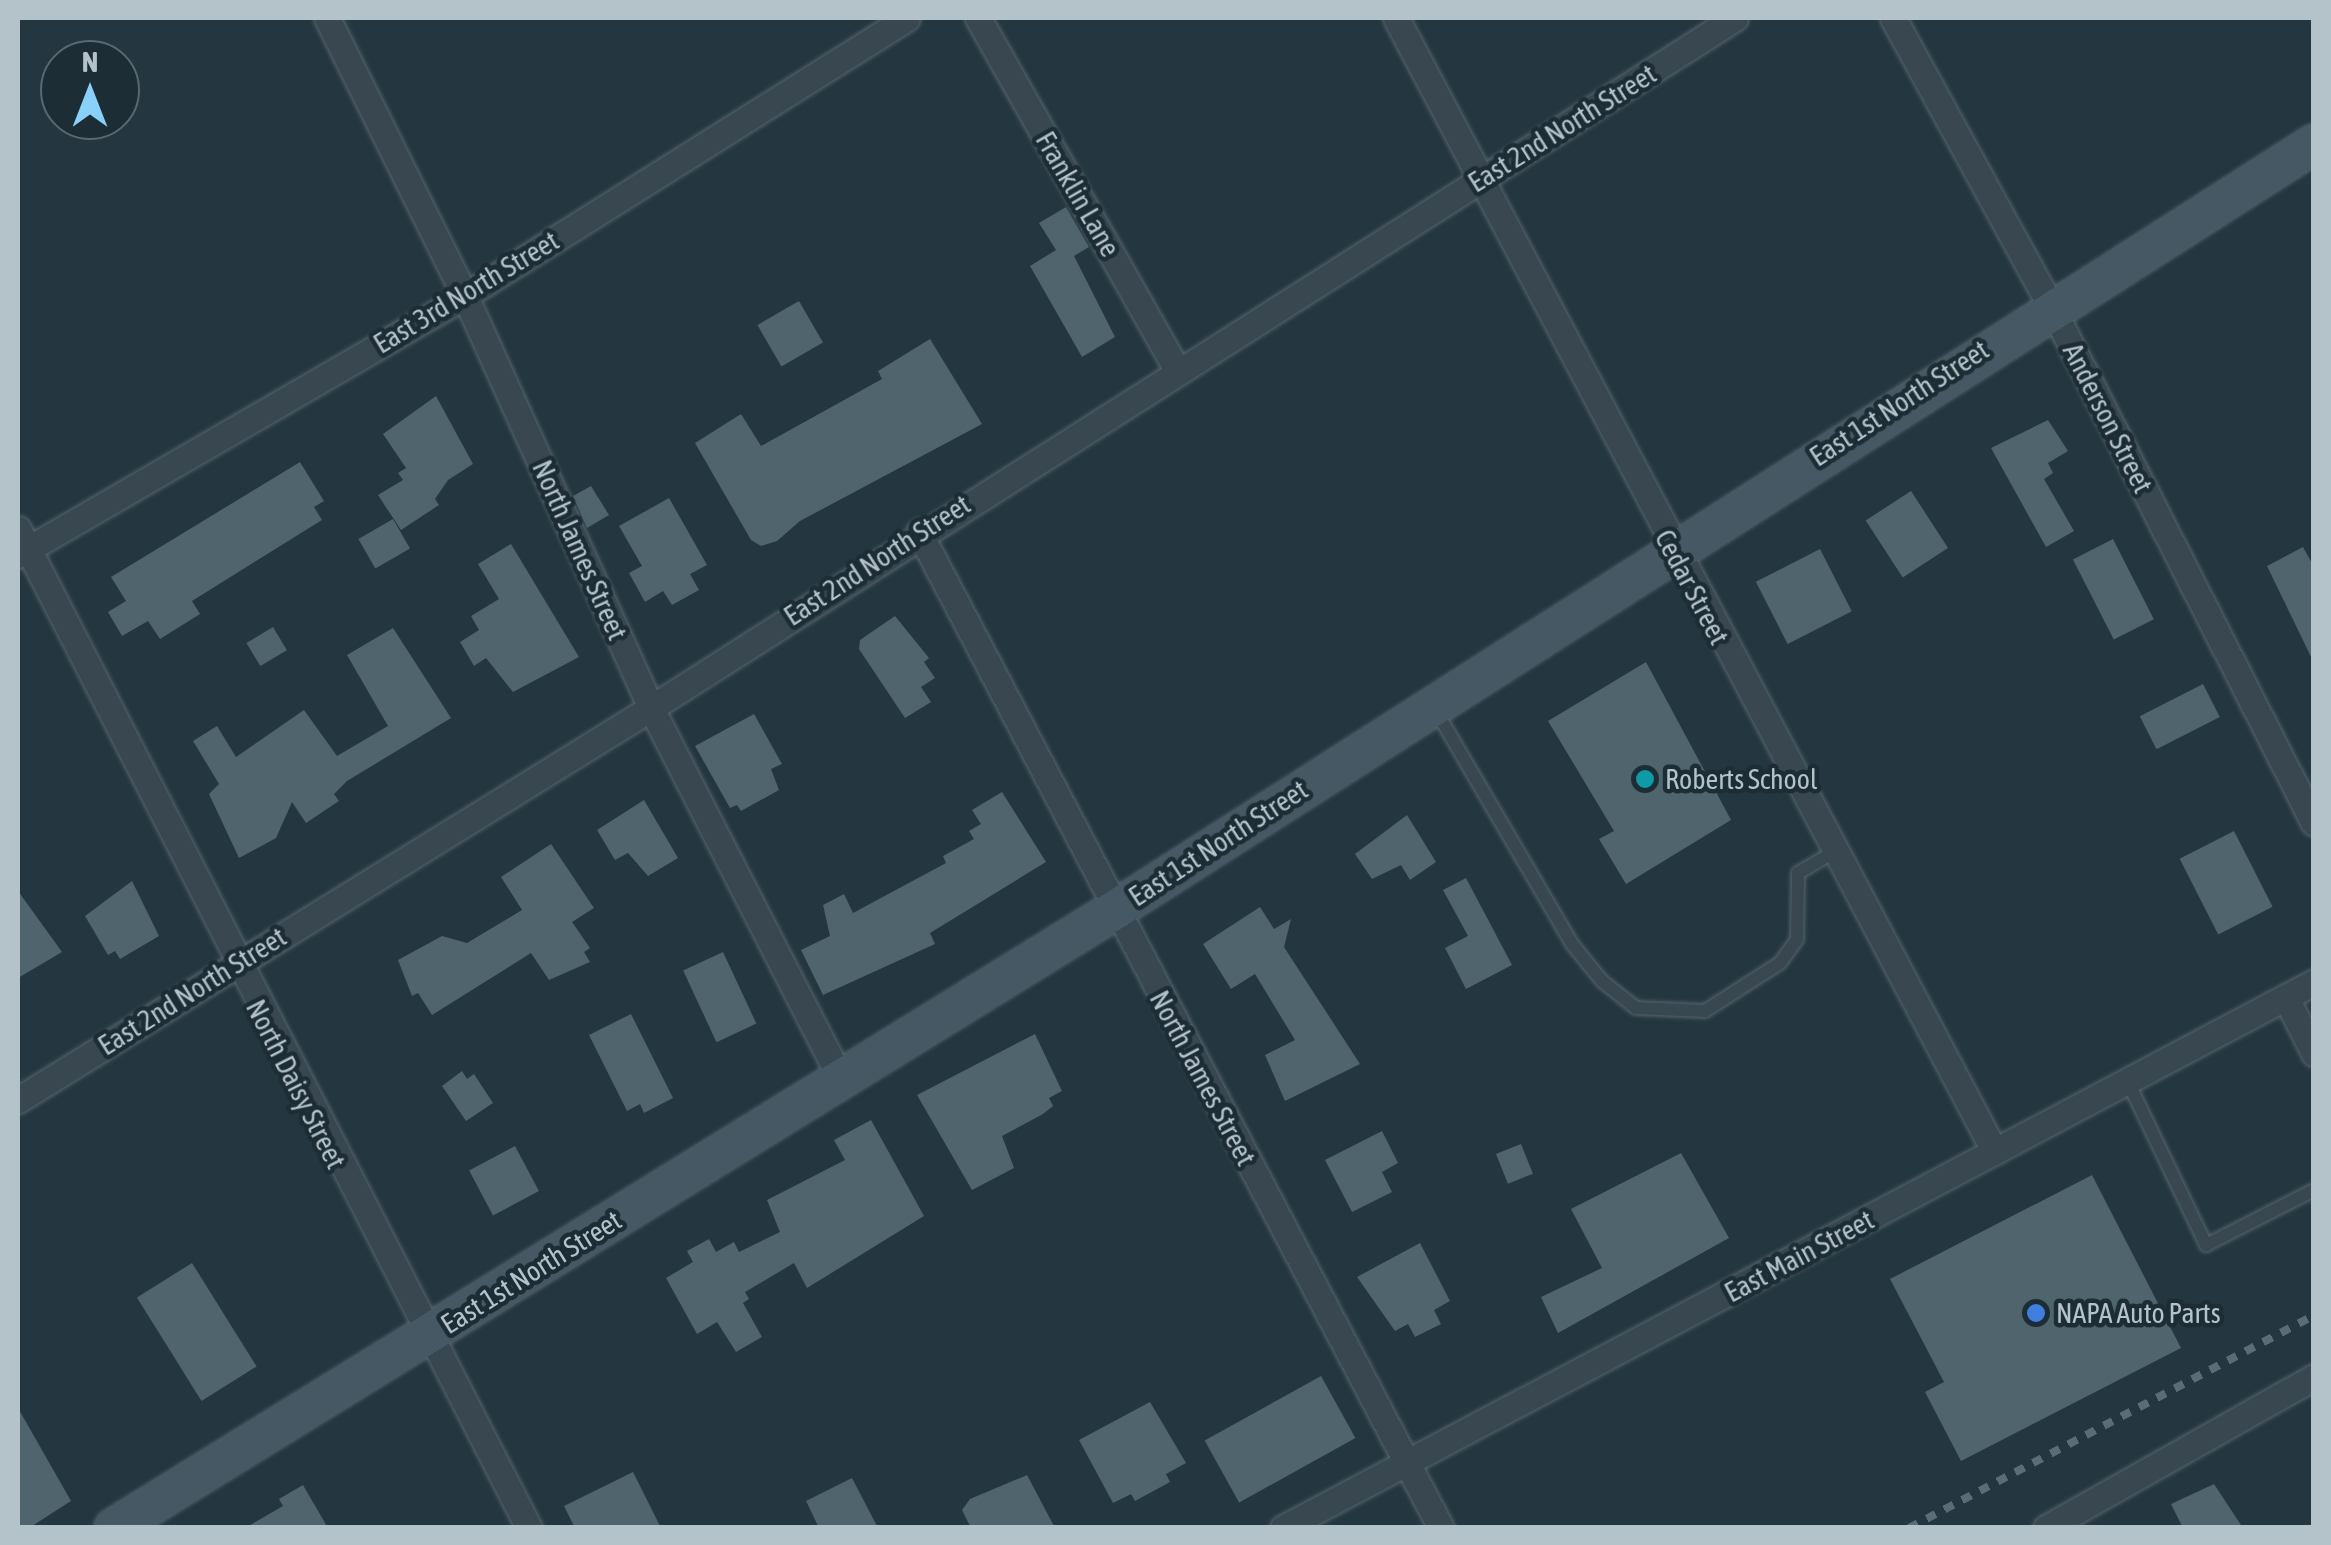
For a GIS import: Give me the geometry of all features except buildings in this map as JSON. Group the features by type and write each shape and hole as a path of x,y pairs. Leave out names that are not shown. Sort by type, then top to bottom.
{"main road":[{"name":"East 1st North Street","path":"114,1528 1114,910 2051,306 2314,144"}],"street":[{"name":"North James Street","path":"327,18 465,296 650,708 840,1078"},
{"name":"East 3rd North Street","path":"21,544 465,296 908,18"},
{"name":"Franklin Lane","path":"978,18 1178,371"},
{"name":"Cedar Street","path":"1396,18 1483,178 1671,549 1995,1152"},
{"name":"East 2nd North Street","path":"18,1100 650,708 919,532 1735,18"},
{"name":"Anderson Street","path":"1893,18 2051,306 2314,823"},
{"name":"North James Street","path":"919,532 1441,1528"},
{"name":"North Daisy Street","path":"21,544 427,1337 529,1528"},
{"name":"East Main Street","path":"1283,1528 2314,982"},
{"path":"2286,998 2314,1053"},
{"path":"2046,1528 2314,1378"}],"lane":[{"path":"1432,704 1572,944 1602,981 1636,1008 1705,1011 1780,963 1797,940 1798,873 1834,852"},
{"path":"2128,1082 2206,1245 2314,1190"}],"railway":[{"path":"1909,1528 2314,1315"}],"place":[{"name":"Roberts School","path":"1645,779"},
{"name":"NAPA Auto Parts","path":"2036,1313"}]}
